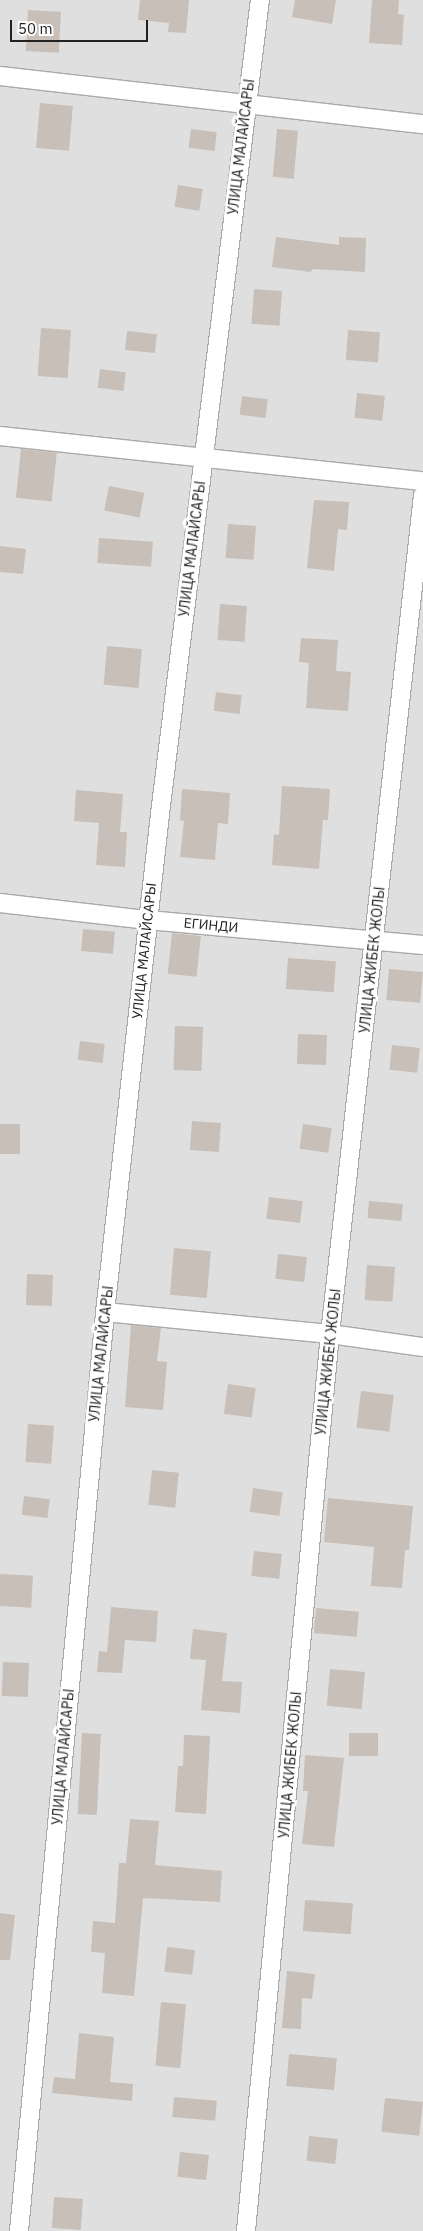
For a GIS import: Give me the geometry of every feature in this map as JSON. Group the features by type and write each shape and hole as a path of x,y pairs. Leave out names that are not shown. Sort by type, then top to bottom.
{"street":[{"name":"УЛИЦА МАЛАЙСАРЫ","path":"18,2231 105,1312 148,920 260,0"},
{"path":"0,76 423,124"},
{"path":"0,436 423,481"},
{"name":"УЛИЦА ЖИБЕК ЖОЛЫ","path":"246,2231 330,1334 420,549 423,495"},
{"name":"ЕГИНДИ","path":"0,903 148,920 423,945"},
{"path":"105,1312 330,1334 423,1347"}],"shaded area":[{"path":"0,0 423,0 423,2231 0,2231"}],"building":[{"path":"140,0 189,0 186,33 168,32 169,23 138,20"},
{"path":"295,0 336,0 332,24 292,17"},
{"path":"372,0 399,0 398,14 404,15 402,45 369,43"},
{"path":"28,10 61,12 59,53 26,51"},
{"path":"40,103 73,106 69,151 36,148"},
{"path":"191,129 217,132 214,151 189,148"},
{"path":"277,129 298,131 294,179 273,177"},
{"path":"178,185 203,189 199,211 175,207"},
{"path":"276,237 339,245 339,237 366,238 365,272 312,269 311,272 272,267"},
{"path":"254,289 282,291 279,326 252,324"},
{"path":"41,328 71,330 68,378 38,376"},
{"path":"348,330 380,332 378,362 346,360"},
{"path":"127,331 157,334 155,353 125,350"},
{"path":"100,369 126,372 123,391 98,388"},
{"path":"357,393 385,396 382,421 354,418"},
{"path":"242,396 268,399 265,418 240,415"},
{"path":"21,449 57,453 52,501 16,498"},
{"path":"109,486 144,493 140,517 104,511"},
{"path":"314,500 349,502 347,530 338,529 334,571 307,568"},
{"path":"228,524 256,526 254,560 226,558"},
{"path":"99,538 153,542 151,567 97,563"},
{"path":"0,546 26,549 23,574 0,572"},
{"path":"220,604 247,606 244,642 217,640"},
{"path":"301,638 338,640 336,671 351,672 348,711 306,708 309,663 299,662"},
{"path":"107,646 142,649 138,688 104,685"},
{"path":"216,692 242,695 239,714 214,711"},
{"path":"282,786 330,789 328,820 323,820 319,869 272,865 274,834 279,835"},
{"path":"182,789 230,793 228,824 218,823 215,860 180,857 184,821 180,820"},
{"path":"76,790 123,794 120,832 127,832 125,867 96,865 99,823 74,821"},
{"path":"83,929 115,932 113,954 81,951"},
{"path":"172,933 201,936 197,977 168,974"},
{"path":"288,958 336,961 334,992 286,989"},
{"path":"389,969 423,972 420,1003 386,1000"},
{"path":"175,1026 203,1027 201,1071 173,1070"},
{"path":"298,1034 327,1035 326,1065 297,1064"},
{"path":"80,1041 105,1044 102,1063 78,1060"},
{"path":"392,1045 420,1048 417,1073 389,1070"},
{"path":"192,1121 221,1123 219,1152 190,1150"},
{"path":"0,1124 20,1124 20,1154 0,1154"},
{"path":"303,1124 332,1128 328,1153 300,1149"},
{"path":"269,1197 303,1201 300,1223 266,1219"},
{"path":"369,1201 403,1204 401,1221 368,1218"},
{"path":"174,1248 211,1251 207,1298 170,1295"},
{"path":"278,1254 307,1257 304,1282 275,1279"},
{"path":"367,1265 395,1267 392,1302 365,1300"},
{"path":"27,1274 53,1275 52,1306 26,1305"},
{"path":"131,1325 161,1328 157,1361 167,1362 163,1410 125,1407"},
{"path":"228,1384 256,1388 252,1418 224,1414"},
{"path":"361,1391 394,1395 389,1432 356,1428"},
{"path":"28,1424 54,1426 51,1464 25,1462"},
{"path":"152,1470 179,1473 175,1508 148,1505"},
{"path":"253,1488 283,1492 279,1516 250,1512"},
{"path":"24,1496 50,1499 47,1518 22,1515"},
{"path":"328,1498 413,1506 409,1550 405,1550 402,1588 371,1586 374,1547 324,1542"},
{"path":"254,1551 282,1554 279,1579 251,1576"},
{"path":"0,1574 33,1576 31,1608 0,1606"},
{"path":"111,1607 158,1611 156,1642 125,1640 122,1673 97,1672 99,1651 107,1652"},
{"path":"316,1608 359,1612 357,1637 314,1633"},
{"path":"193,1629 227,1633 222,1681 242,1682 240,1713 201,1710 206,1660 190,1659"},
{"path":"3,1662 29,1663 28,1697 2,1696"},
{"path":"330,1669 365,1672 362,1709 327,1706"},
{"path":"82,1733 101,1734 97,1815 78,1814"},
{"path":"349,1733 378,1733 378,1756 349,1756"},
{"path":"184,1735 210,1736 206,1814 175,1812 178,1766 183,1766"},
{"path":"305,1755 344,1758 334,1847 302,1844 308,1791 303,1791"},
{"path":"130,1819 159,1821 155,1865 222,1871 220,1902 143,1898 134,1996 102,1993 105,1953 91,1952 93,1921 115,1923 119,1863 126,1863"},
{"path":"305,1900 353,1903 351,1934 303,1931"},
{"path":"0,1913 15,1915 10,1960 0,1960"},
{"path":"167,1947 195,1950 192,1975 164,1972"},
{"path":"287,1971 315,1974 312,1999 302,1998 301,2029 282,2028"},
{"path":"161,2002 186,2004 180,2068 155,2066"},
{"path":"79,2033 114,2037 110,2082 133,2084 132,2101 52,2093 54,2077 75,2079"},
{"path":"289,2054 337,2058 334,2090 286,2086"},
{"path":"174,2097 217,2101 215,2121 172,2117"},
{"path":"385,2098 423,2102 419,2136 381,2132"},
{"path":"309,2136 338,2139 335,2164 306,2161"},
{"path":"180,2152 209,2155 206,2180 177,2177"},
{"path":"54,2197 83,2199 81,2230 52,2228"}]}
